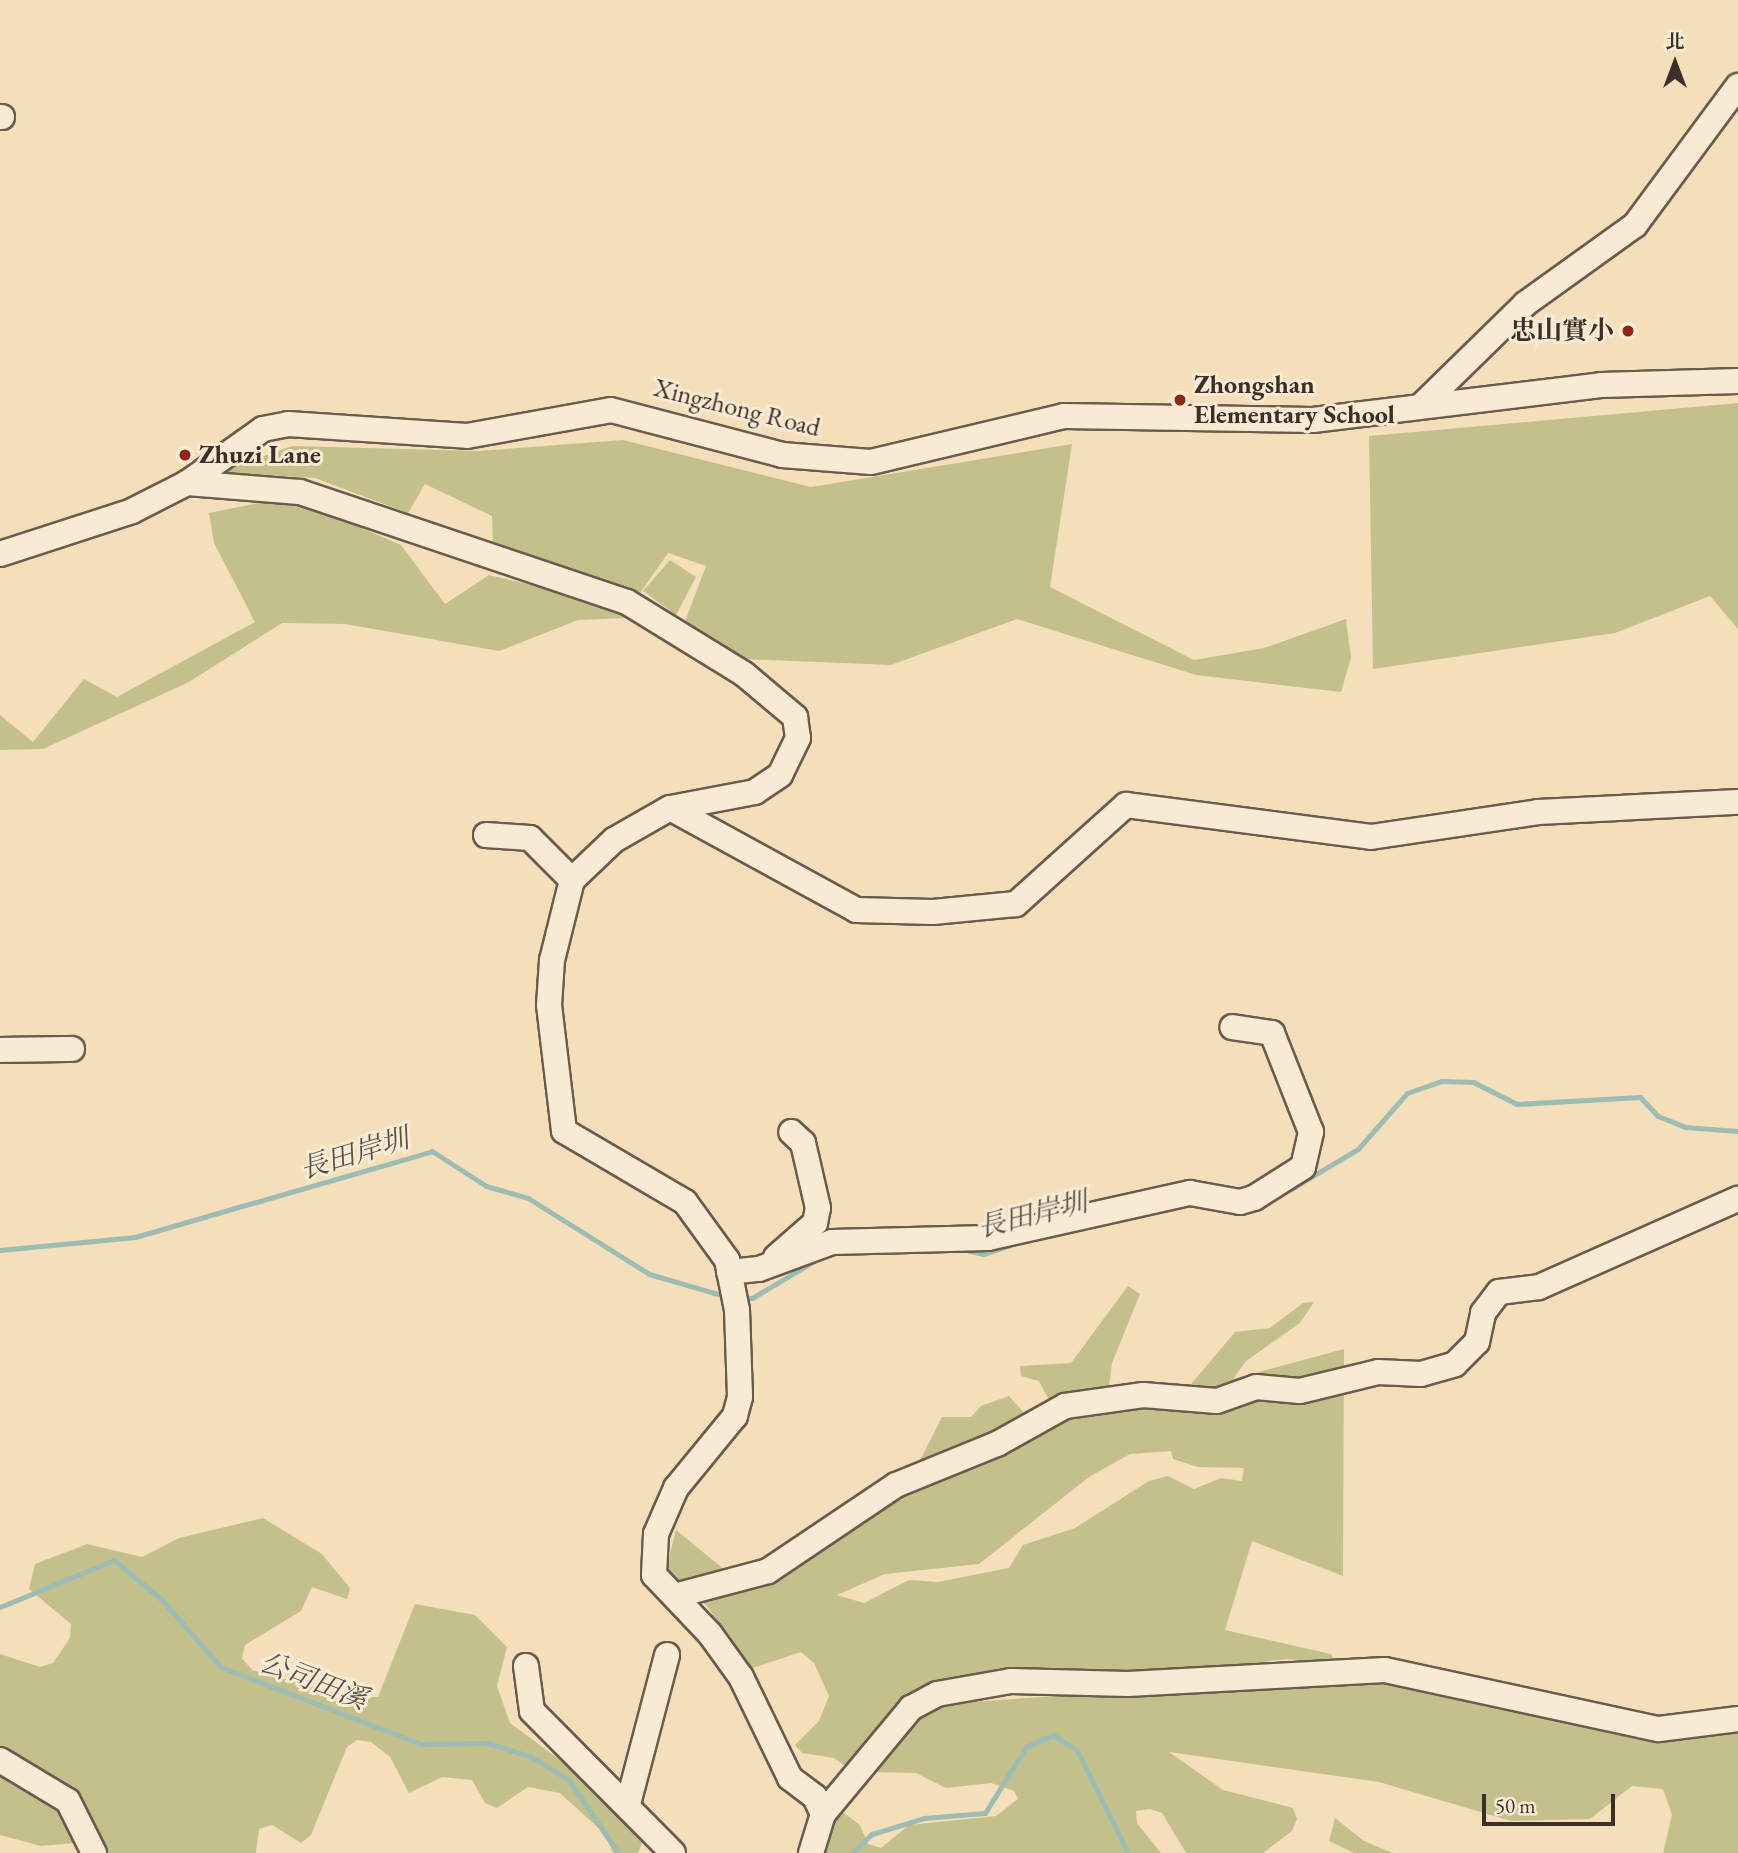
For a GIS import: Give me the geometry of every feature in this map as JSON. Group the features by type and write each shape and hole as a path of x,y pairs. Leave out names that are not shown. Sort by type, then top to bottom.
{"street":[{"path":"1421,406 1525,303 1635,225 1738,86"},
{"name":"Xingzhong Road","path":"0,554 132,511 187,483 244,440 288,424 467,436 611,411 782,455 871,462 1042,418 1313,420 1601,385 1738,381"},
{"path":"187,483 300,492 626,602 781,699 795,717 798,738 780,775 755,792 670,808 614,840 572,880 549,984 564,1131 685,1202 707,1225 730,1277 737,1310 735,1416 676,1488 656,1534 654,1575 678,1595 741,1678 790,1778 815,1797 823,1814"},
{"path":"670,808 856,910 933,912 1016,904 1126,805 1371,837 1538,812 1738,802"},
{"path":"486,835 530,838 572,880"},
{"path":"730,1277 832,1242 988,1238 1190,1193 1240,1202 1254,1198 1303,1167 1311,1132 1272,1034 1232,1027"},
{"path":"0,1049 72,1049"},
{"path":"759,1269 815,1223 814,1184 803,1143 791,1132"},
{"path":"678,1595 768,1571 896,1485 997,1444 1065,1406 1143,1395 1217,1401 1255,1387 1300,1391 1378,1372 1421,1374 1454,1364 1476,1342 1483,1313 1499,1292 1539,1287 1738,1199"},
{"path":"628,1804 667,1655"},
{"path":"526,1666 532,1711 628,1804 673,1853"},
{"path":"811,1853 823,1814 911,1708 937,1694 1011,1681 1128,1684 1385,1670 1659,1729 1738,1719"},
{"path":"0,1760 68,1801 94,1853"}],"shaded area":[{"path":"1738,403 1738,629 1710,596 1615,633 1373,669 1369,436"},
{"path":"623,440 811,487 1072,444 1050,587 1194,660 1264,648 1346,619 1351,658 1341,692 1196,675 1017,619 891,665 742,659 684,624 706,566 668,553 636,599 493,552 492,516 425,484 408,513 315,478 220,472 292,446 479,451"},
{"path":"289,497 401,545 445,604 489,575 599,601 626,618 578,620 499,651 345,624 282,623 189,682 43,749 0,750 0,715 33,742 84,679 117,697 255,622 214,543 209,513"},
{"path":"670,560 696,577 676,615 643,591"},
{"path":"1128,1286 1140,1294 1112,1363 1108,1394 1187,1389 1235,1332 1270,1328 1303,1303 1314,1302 1300,1323 1246,1361 1233,1379 1344,1349 1343,1576 1252,1541 1225,1630 1331,1654 1335,1663 1286,1659 1153,1675 989,1678 915,1689 894,1705 848,1768 834,1758 802,1753 795,1745 819,1721 829,1696 814,1663 801,1652 750,1669 707,1606 665,1573 676,1530 731,1575 754,1570 915,1470 942,1417 971,1417 981,1406 1009,1396 1025,1414 1050,1402 1039,1381 1021,1376 1020,1366 1071,1363","holes":["1171,1451 1173,1459 1198,1467 1244,1468 1242,1481 1221,1478 1194,1489 1168,1476 1149,1481 1075,1528 1023,1545 1009,1568 938,1582 909,1580 864,1603 837,1595 885,1574 979,1564 1089,1477 1130,1454"]},
{"path":"263,1518 322,1554 350,1588 347,1599 312,1587 301,1611 245,1645 242,1658 252,1670 351,1697 378,1697 415,1604 475,1615 507,1647 497,1686 510,1723 576,1772 644,1838 638,1853 613,1853 606,1835 560,1793 528,1787 497,1808 485,1803 472,1780 442,1777 409,1793 390,1757 371,1742 357,1740 347,1747 311,1835 301,1843 272,1825 259,1829 256,1853 92,1853 76,1843 41,1846 0,1835 0,1654 40,1667 53,1663 70,1638 71,1624 29,1589 35,1564 87,1544 142,1557 179,1538"},
{"path":"1368,1675 1738,1730 1738,1853 1663,1853 1672,1815 1663,1789 1632,1786 1590,1819 1511,1821 1379,1782 1169,1752 1223,1790 1293,1808 1297,1819 1292,1831 1263,1853 1186,1853 1162,1813 1150,1809 1136,1811 1137,1823 1161,1853 821,1853 840,1810 860,1825 868,1844 881,1848 909,1825 996,1816 1018,1799 1014,1791 991,1783 946,1788 916,1773 878,1772 873,1762 924,1705"},
{"path":"1335,1818 1364,1841 1393,1853 1354,1853 1329,1841"}],"waterway":[{"name":"長田岸圳","path":"1289,1190 1358,1149 1407,1093 1442,1081 1473,1082 1517,1104 1640,1097 1658,1116 1685,1127 1738,1131"},
{"name":"長田岸圳","path":"0,1250 135,1237 432,1151 486,1186 528,1198 649,1274 728,1297"},
{"name":"長田岸圳","path":"962,1249 983,1254 1010,1245"},
{"name":"長田岸圳","path":"742,1298 752,1298 816,1260"},
{"name":"公司田溪","path":"0,1607 114,1560 161,1599 221,1667 421,1744 488,1743 532,1757 569,1780 618,1853"},
{"name":"公司田溪","path":"852,1853 872,1834 924,1818 985,1813 1026,1747 1053,1735 1077,1750 1128,1853"}],"place":[{"name":"忠山實小","path":"1628,331"},
{"name":"Zhongshan Elementary School","path":"1180,400"},
{"name":"Zhuzi Lane","path":"185,455"}]}
